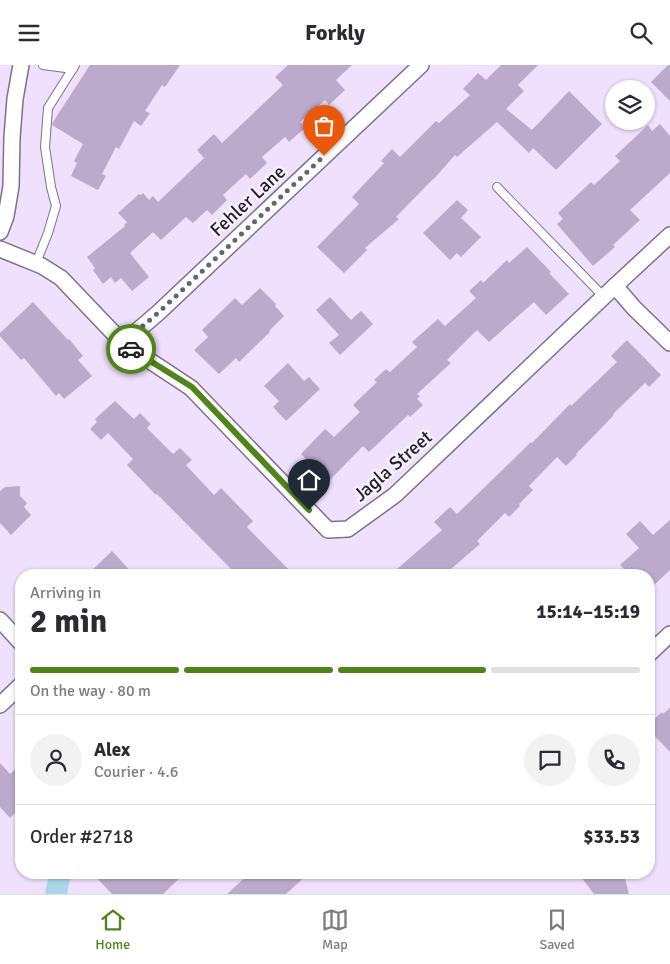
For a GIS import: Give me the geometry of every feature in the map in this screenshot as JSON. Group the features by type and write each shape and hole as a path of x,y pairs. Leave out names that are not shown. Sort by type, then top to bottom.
{"street":[{"path":"0,233 6,216 11,186 15,99 21,65"},
{"name":"Fehler Lane","path":"123,343 158,313 421,65"},
{"name":"Jagla Street","path":"0,249 36,263 61,278 123,343 192,387 328,530 348,529 395,495 670,235"},
{"path":"615,286 634,308 670,343"},
{"path":"0,621 15,637"},
{"path":"655,649 670,635"},
{"path":"0,705 15,691"}],"lane":[{"path":"36,263 48,233 56,205 51,187 45,147 48,108 74,67 43,65"},
{"path":"497,187 604,297"}],"water":[{"path":"48,879 70,879 67,894 45,894"}],"building":[{"path":"90,65 180,65 165,87 162,85 145,111 150,113 141,126 134,121 119,149 116,147 102,174 106,176 98,190 71,176 77,163 74,161 83,144 52,125"},
{"path":"288,65 352,65 336,80 345,90 329,105 325,100 300,122 306,127 289,142 285,137 262,157 267,163 250,179 246,174 223,195 227,200 212,215 207,210 193,223 186,217 161,240 153,232 130,253 149,277 132,291 121,278 115,283 111,277 103,284 87,257 125,226 127,222 118,213 139,194 143,193 149,200 153,196 158,202 204,158 197,150 214,134 222,143 283,85 275,77"},
{"path":"501,65 538,65 518,85 524,91 506,109 532,130 569,91 602,124 556,170 533,148 529,153 497,122 457,157 455,155 396,217 399,219 365,248 367,250 344,273 317,247 359,204 352,197 384,163 381,161 392,149 400,157 436,121 439,123 470,95 463,89 478,73 486,80"},
{"path":"670,65 670,101 655,86 655,80 653,80"},
{"path":"660,124 670,136 670,173 630,210 640,220 613,245 615,247 593,266 557,224 563,219 558,213 591,182 594,185 620,161 615,156 643,130 652,131"},
{"path":"457,200 468,210 461,218 481,237 461,257 457,253 450,260 423,233"},
{"path":"527,247 569,294 546,315 534,302 489,342 477,330 447,360 451,363 417,394 420,396 417,399 423,405 410,417 408,415 369,452 363,446 328,482 301,454 325,429 334,437 360,412 353,405 377,382 374,380 386,369 390,372 417,347 412,342 438,319 445,326 476,298 469,291 481,280 483,283 507,260 509,263"},
{"path":"260,288 276,304 275,306 284,316 239,362 236,358 219,374 194,350 208,337 202,330 235,298 242,305"},
{"path":"330,297 351,320 361,311 373,324 340,355 329,343 339,335 316,310"},
{"path":"33,302 83,356 78,360 92,376 64,399 59,393 56,396 24,358 21,360 0,336 0,333"},
{"path":"627,340 661,375 649,387 645,383 613,414 566,466 557,457 529,486 533,490 519,504 520,506 509,517 505,513 477,541 480,544 451,569 397,569 442,530 434,522 450,507 457,514 570,404 571,406 617,362 611,356"},
{"path":"288,363 304,381 309,377 320,389 286,421 273,407 279,401 264,386"},
{"path":"115,401 134,419 140,413 151,424 147,428 173,454 180,448 192,460 186,465 214,495 221,488 253,521 247,527 288,569 231,569 127,465 133,459 108,433 101,440 90,429 97,422 95,419"},
{"path":"20,486 20,496 27,503 24,507 31,515 11,535 0,523 0,491 5,487"},
{"path":"670,520 670,570 655,584 655,569 624,569 620,565 639,548 626,534 640,521 653,535"},
{"path":"112,551 128,569 93,569"},
{"path":"670,708 670,752 655,736 655,718 662,712 663,714"},
{"path":"0,763 10,774 15,769 15,813 10,818 0,807"},
{"path":"98,879 179,879 163,894 112,894"},
{"path":"243,879 302,879 286,894 227,894"},
{"path":"583,879 625,879 629,894 594,894"}],"way so far":[{"path":"131,349 123,343 158,313 324,156"}],"route":[{"path":"131,349 192,387 309,510"}]}
